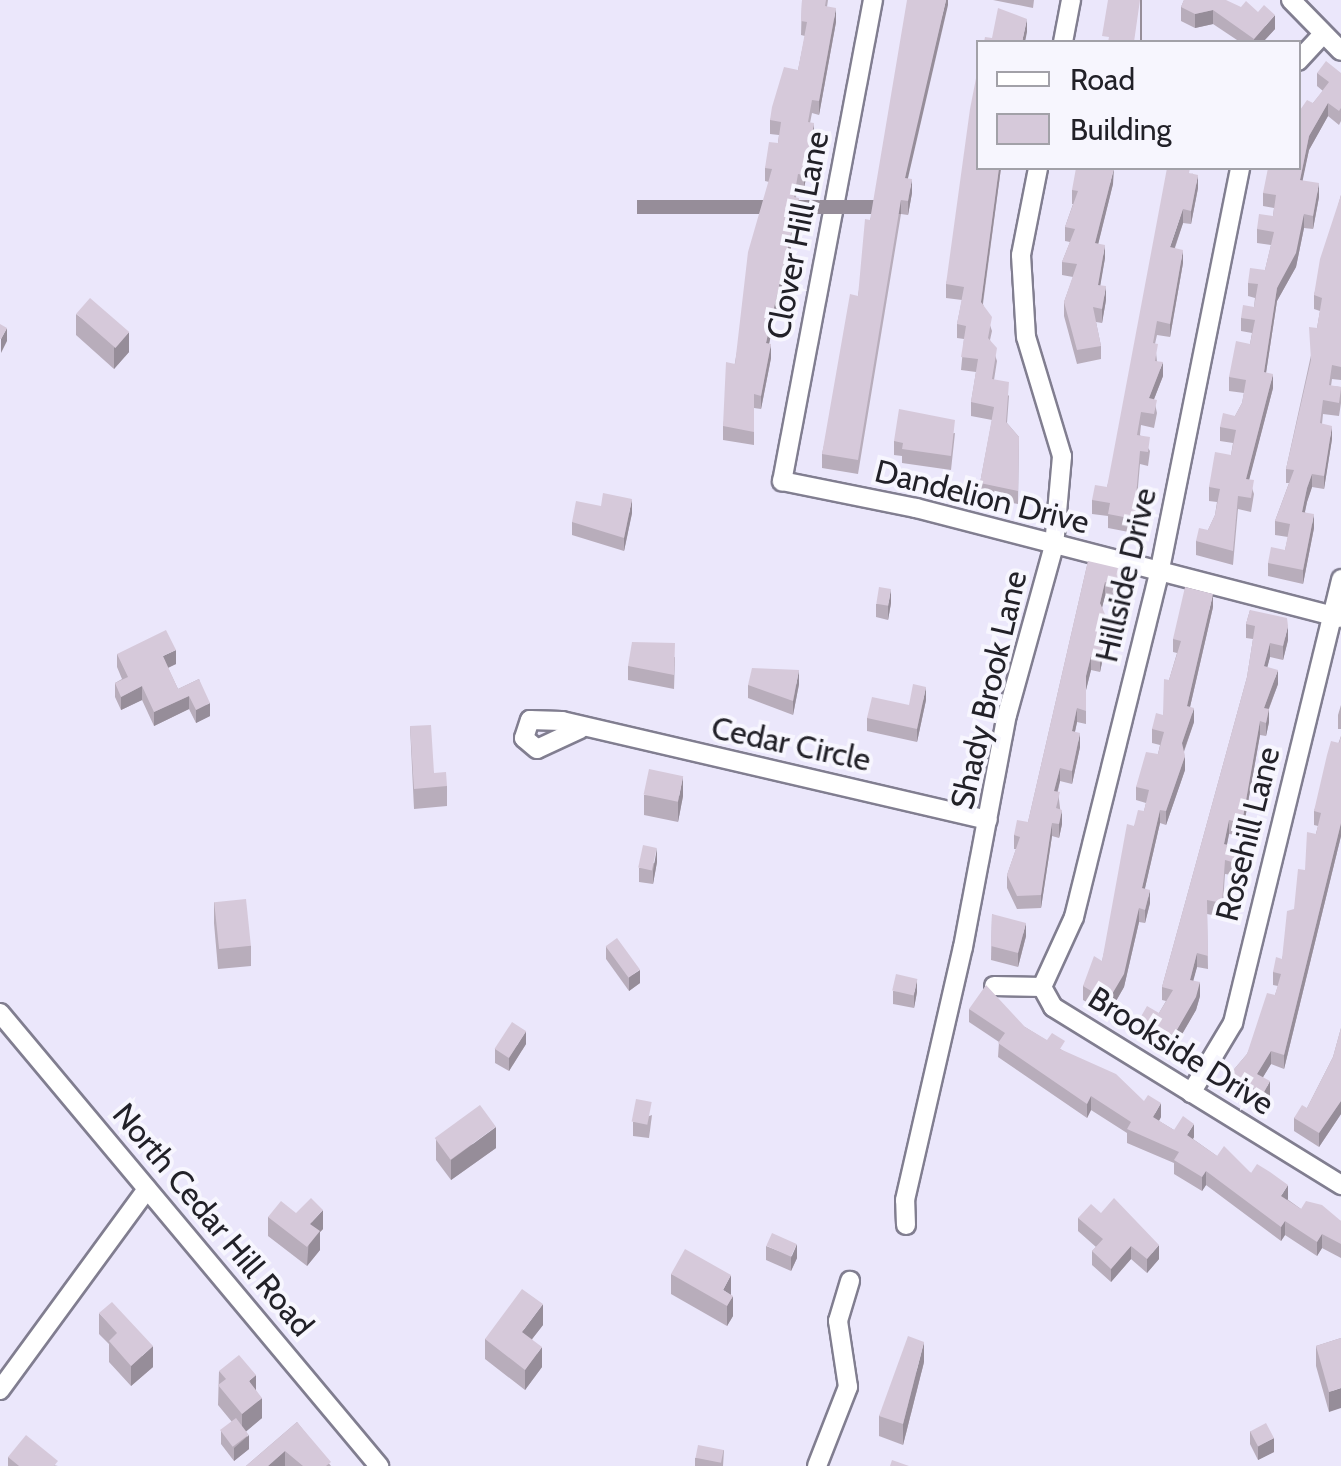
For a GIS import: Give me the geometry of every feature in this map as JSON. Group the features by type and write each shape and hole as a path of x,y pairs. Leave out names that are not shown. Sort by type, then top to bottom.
{"street":[{"name":"Clover Hill Lane","path":"782,481 873,0"},
{"path":"1063,40 1071,0"},
{"path":"1291,0 1341,50"},
{"path":"1301,58 1323,34"},
{"name":"Shady Brook Lane","path":"906,1225 904,1200 988,820 1007,715 1054,546 1062,456 1026,337 1022,255 1038,170"},
{"name":"Hillside Drive","path":"1042,986 1074,917 1159,574 1240,170"},
{"name":"Dandelion Drive","path":"782,481 1337,617"},
{"name":"Rosehill Lane","path":"1191,1093 1233,1023 1337,617 1341,578"},
{"name":"Cedar Circle","path":"580,729 988,820"},
{"name":"Brookside Drive","path":"994,986 1042,986 1053,1007 1341,1184"},
{"name":"North Cedar Hill Road","path":"0,1012 379,1466"},
{"path":"0,1390 147,1189"},
{"path":"817,1466 848,1387 838,1320 850,1281"}],"building":[{"path":"802,0 826,0 825,6 836,8 819,101 812,100 808,122 814,123 812,137 804,175 798,174 794,197 799,198 766,343 771,344 761,396 754,394 754,432 723,426 726,362 735,364 748,252 772,169 765,168 769,142 778,143 781,122 770,120 772,107 784,67 798,70 807,22 801,21"},
{"path":"907,0 946,0 905,178 912,179 908,201 901,200 858,460 822,454 850,294 858,296 865,219 870,220"},
{"path":"1108,0 1140,0 1134,40 1108,40 1102,36"},
{"path":"1184,0 1226,0 1241,7 1246,1 1258,12 1264,5 1275,15 1254,39 1213,10 1195,14 1181,7"},
{"path":"998,8 1027,19 1022,40 984,40 992,38"},
{"path":"1326,61 1341,73 1341,108 1339,111 1328,103 1309,136 1300,180 1319,183 1313,216 1304,214 1296,253 1277,288 1264,372 1273,374 1246,479 1254,480 1251,498 1238,496 1233,551 1196,541 1199,528 1208,530 1215,515 1220,489 1209,487 1215,452 1231,455 1236,430 1220,427 1223,413 1235,416 1242,403 1246,380 1229,377 1236,341 1250,344 1255,320 1241,318 1243,305 1254,307 1258,284 1248,283 1250,268 1265,270 1274,232 1257,229 1259,214 1273,216 1276,195 1263,193 1268,170 1301,170 1301,109 1307,100 1313,103 1329,82 1317,73"},
{"path":"976,78 976,170 999,170 981,302 992,317 988,338 997,348 992,379 1009,382 1006,422 1019,437 1018,491 980,483 994,407 971,402 978,359 961,357 966,326 957,324 964,287 946,284"},
{"path":"1076,170 1113,170 1095,243 1105,245 1098,285 1106,286 1102,309 1093,307 1101,346 1077,350 1064,302 1077,264 1062,262 1075,229 1065,227 1078,191 1072,190"},
{"path":"1167,170 1190,170 1198,175 1191,211 1183,209 1170,247 1183,250 1170,324 1157,321 1153,343 1158,344 1155,361 1163,362 1149,398 1157,400 1154,414 1141,412 1137,435 1150,437 1148,452 1140,451 1134,519 1108,514 1110,503 1092,500 1095,485 1107,487"},
{"path":"1341,195 1341,367 1332,365 1329,385 1341,389 1339,403 1323,400 1320,423 1332,426 1324,476 1312,474 1302,512 1314,514 1303,570 1268,563 1271,547 1285,550 1290,524 1275,521 1294,470 1286,469 1311,360 1309,327 1317,328 1322,298 1314,295 1320,259"},
{"path":"90,298 129,332 115,348 76,314"},
{"path":"899,409 955,420 951,456 902,449 903,443 894,441"},
{"path":"603,493 632,499 624,538 572,522 576,501 601,506"},
{"path":"1088,561 1122,569 1118,585 1105,582 1100,603 1108,621 1100,658 1091,656 1086,676 1086,711 1077,708 1072,731 1080,733 1072,771 1060,768 1054,791 1060,792 1056,808 1062,810 1059,824 1052,823 1041,895 1017,896 1007,875 1020,837 1014,835 1017,820 1028,822"},
{"path":"879,587 891,589 888,606 876,604"},
{"path":"1185,587 1213,594 1187,706 1194,708 1182,743 1185,756 1166,811 1160,810 1142,888 1150,890 1145,910 1139,908 1124,974 1108,1001 1083,986 1094,956 1102,961 1127,824 1134,826 1138,810 1144,811 1149,790 1136,787 1146,752 1158,754 1164,732 1152,729 1156,713 1163,715 1164,679 1169,680 1181,641 1173,639"},
{"path":"1250,610 1287,618 1288,626 1283,646 1270,643 1264,666 1278,670 1264,708 1269,709 1266,723 1260,721 1242,823 1229,820 1224,844 1236,847 1232,862 1225,860 1222,903 1207,900 1208,956 1197,953 1190,980 1200,982 1196,997 1174,1035 1139,1020 1147,1006 1159,1013 1173,990 1162,987 1247,677 1255,626 1246,624"},
{"path":"166,630 176,650 163,656 178,689 199,679 210,703 196,710 189,696 154,712 142,686 121,697 115,683 128,677 117,654"},
{"path":"632,642 675,643 674,675 628,666"},
{"path":"752,668 799,670 793,701 748,685"},
{"path":"913,684 926,687 917,729 867,718 872,697 909,705"},
{"path":"431,725 434,773 446,772 447,786 414,789 410,726"},
{"path":"1341,736 1341,823 1284,1055 1271,1051 1257,1074 1270,1081 1263,1094 1230,1074 1247,1054 1267,993 1275,995 1281,974 1273,972 1276,957 1282,959 1287,911 1294,909 1298,869 1305,870 1307,832 1316,834 1321,813 1314,811 1327,755 1331,741 1339,743"},
{"path":"649,769 683,776 678,802 644,794"},
{"path":"643,845 657,848 652,870 638,867"},
{"path":"246,899 251,946 219,949 214,902"},
{"path":"992,914 1026,923 1018,953 991,946"},
{"path":"617,938 640,970 629,978 606,946"},
{"path":"896,974 917,979 914,996 892,991"},
{"path":"986,985 1025,1027 1047,1040 1052,1033 1065,1041 1060,1049 1116,1074 1144,1101 1148,1095 1161,1103 1153,1117 1174,1130 1183,1116 1194,1124 1187,1135 1217,1156 1224,1146 1251,1173 1257,1164 1270,1172 1288,1185 1281,1196 1301,1209 1306,1201 1322,1205 1341,1221 1341,1244 1322,1234 1317,1242 1285,1221 1281,1227 1206,1171 1202,1177 1174,1160 1179,1152 1127,1129 1131,1122 1091,1096 1087,1104 998,1043 1005,1033 969,1009"},
{"path":"512,1022 526,1031 509,1058 495,1049"},
{"path":"1341,1028 1341,1101 1319,1133 1294,1118 1302,1105 1307,1108 1333,1057"},
{"path":"636,1099 652,1102 647,1125 632,1122"},
{"path":"480,1105 496,1127 451,1160 435,1138"},
{"path":"311,1198 323,1210 310,1224 320,1231 307,1247 268,1217 281,1201 296,1213"},
{"path":"1114,1198 1159,1245 1147,1259 1131,1246 1111,1269 1092,1251 1103,1239 1078,1218 1091,1204 1101,1213"},
{"path":"772,1233 797,1244 791,1257 766,1246"},
{"path":"685,1249 731,1275 723,1290 733,1296 727,1306 671,1274"},
{"path":"522,1289 543,1304 522,1332 542,1347 525,1370 485,1339"},
{"path":"112,1302 153,1346 131,1366 109,1341 117,1333 99,1313"},
{"path":"908,1336 924,1342 903,1424 879,1416"},
{"path":"1341,1338 1341,1388 1329,1392 1316,1346"},
{"path":"239,1355 256,1375 249,1381 262,1398 242,1414 218,1385 226,1379 219,1371"},
{"path":"236,1418 249,1435 233,1447 220,1430"},
{"path":"297,1422 331,1462 326,1466 303,1466 285,1451 268,1466 246,1466"},
{"path":"1266,1423 1274,1438 1258,1446 1250,1431"},
{"path":"26,1435 58,1461 54,1466 19,1466 8,1457"},
{"path":"698,1445 724,1450 721,1463 696,1458"}]}
